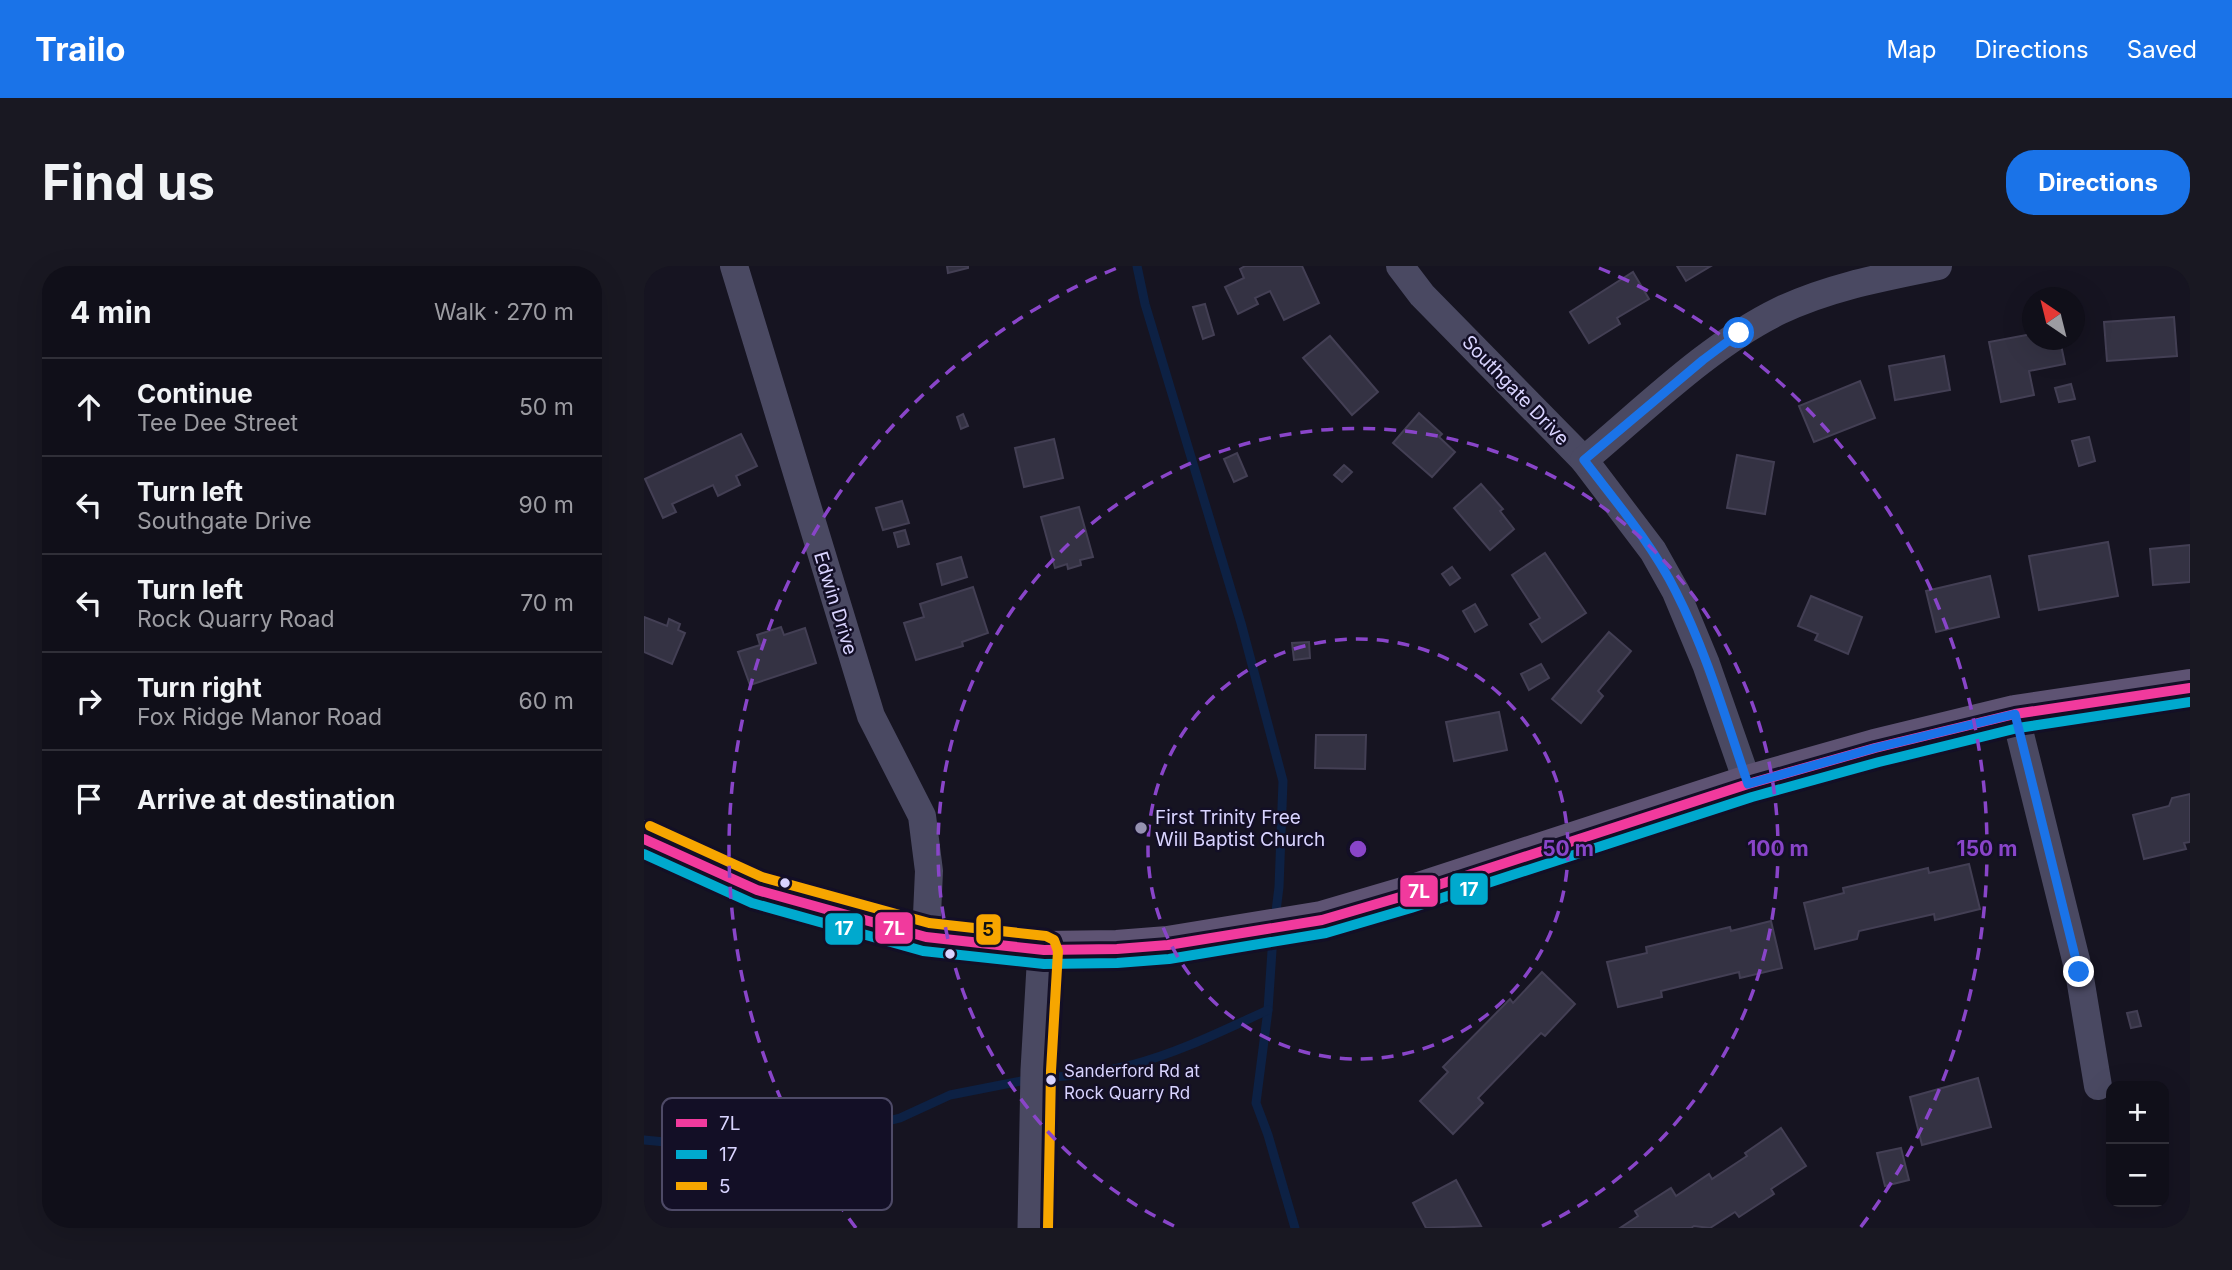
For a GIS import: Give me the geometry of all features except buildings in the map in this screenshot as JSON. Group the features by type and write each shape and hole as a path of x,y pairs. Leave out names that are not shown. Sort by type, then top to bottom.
{"main road":[{"path":"644,839 757,890 926,937 1044,950 1168,945 1322,920 1748,784 1875,748 2015,714 2190,688"}],"street":[{"name":"Edwin Drive","path":"734,266 871,716 922,816 929,871 926,937"},
{"name":"Southgate Drive","path":"1400,266 1422,295 1584,460 1653,551 1676,592 1706,664 1748,784"},
{"path":"1584,460 1703,360 1739,333 1778,311 1853,284 1927,267"},
{"path":"2015,714 2079,972 2098,1086"},
{"path":"1034,1228 1037,1070 1044,950"}],"waterway":[{"path":"1137,266 1145,304 1241,623 1283,781 1279,887 1275,919"},
{"path":"1273,936 1268,1010 1256,1103 1295,1228"},
{"path":"1044,1078 1099,1072 1149,1060 1201,1041 1268,1010"},
{"path":"892,1120 950,1095 1031,1079"},
{"path":"644,1140 662,1142"}],"transit line":[{"name":"7L","path":"644,839 757,890 926,937 1044,950 1168,945 1322,920 1748,784 1875,748 2015,714 2190,688"},
{"name":"17","path":"644,854 752,903 923,951 1044,964 1169,959 1326,933 1752,797 1879,762 2018,728 2190,702"},
{"name":"5","path":"650,826 762,877 929,923 1046,936 1054,940 1058,951 1051,1071 1048,1228"}],"place":[{"name":"First Trinity Free Will Baptist Church","path":"1141,828"},
{"name":"Sanderford Rd at Rock Quarry Rd","path":"1051,1080"}],"route":[{"path":"1739,333 1584,460 1653,551 1676,592 1706,664 1748,784 1875,748 2015,714 2079,972"}]}
